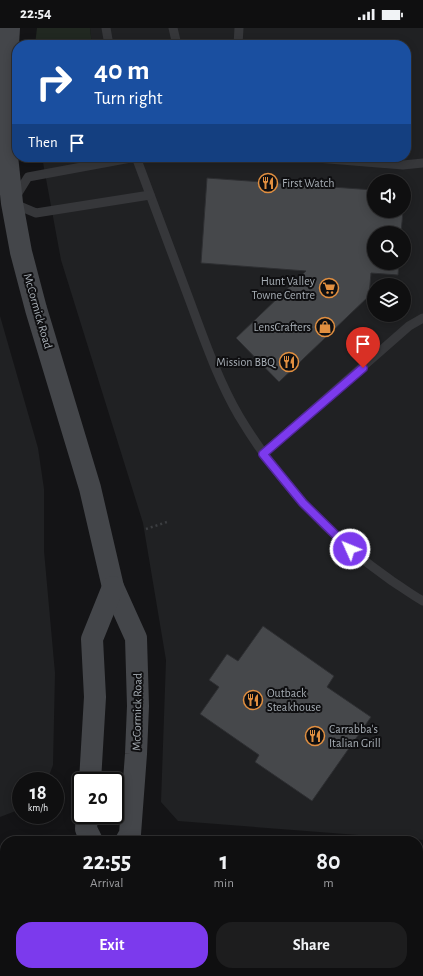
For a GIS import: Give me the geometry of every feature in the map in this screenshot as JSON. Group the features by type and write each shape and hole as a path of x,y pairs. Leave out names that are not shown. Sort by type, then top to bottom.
{"main road":[{"name":"McCormick Road","path":"9,28 5,117 12,203 21,252 90,488 113,587 136,638 138,671 136,762 129,836"},
{"path":"91,772 95,697 92,639 113,587"},
{"path":"86,824 86,829 90,836"}],"lane":[{"path":"106,28 107,40"},
{"path":"173,28 176,40"},
{"path":"238,40 239,28"},
{"path":"109,162 28,177 12,203 36,213 150,195"},
{"path":"138,162 217,370 239,415 263,454 303,503 350,549 380,573 423,601"},
{"path":"366,162 403,165 423,163"},
{"path":"263,454 363,368 409,326 423,318"}],"path":[{"path":"146,529 167,522"},
{"path":"61,976 68,976"}],"shaded area":[{"path":"37,28 90,28 91,40 36,40"},
{"path":"90,28 423,28 423,836 371,836 178,821 161,802 166,660 143,523 61,260 43,162 411,162 411,40 91,40"},
{"path":"0,316 38,448 44,489 44,551 55,673 53,765 50,772 12,772 12,812 0,817"}],"building":[{"name":"Hunt Valley Towne Centre","path":"207,178 367,189 367,218 402,218 402,226 367,226 367,270 398,270 398,275 371,273 371,278 367,278 367,298 279,382 236,338 306,271 201,263"},
{"path":"263,626 334,676 327,687 371,717 312,801 255,762 259,755 200,714 219,687 209,680 227,654 238,661"}],"place":[{"name":"First Watch","path":"268,183"},
{"name":"Hunt Valley Towne Centre","path":"329,288"},
{"name":"LensCrafters","path":"325,327"},
{"name":"Mission BBQ","path":"289,362"},
{"name":"Outback Steakhouse","path":"253,700"},
{"name":"Carrabba's Italian Grill","path":"315,736"}],"route":[{"path":"350,549 313,514 292,491 263,454 363,368"}]}
